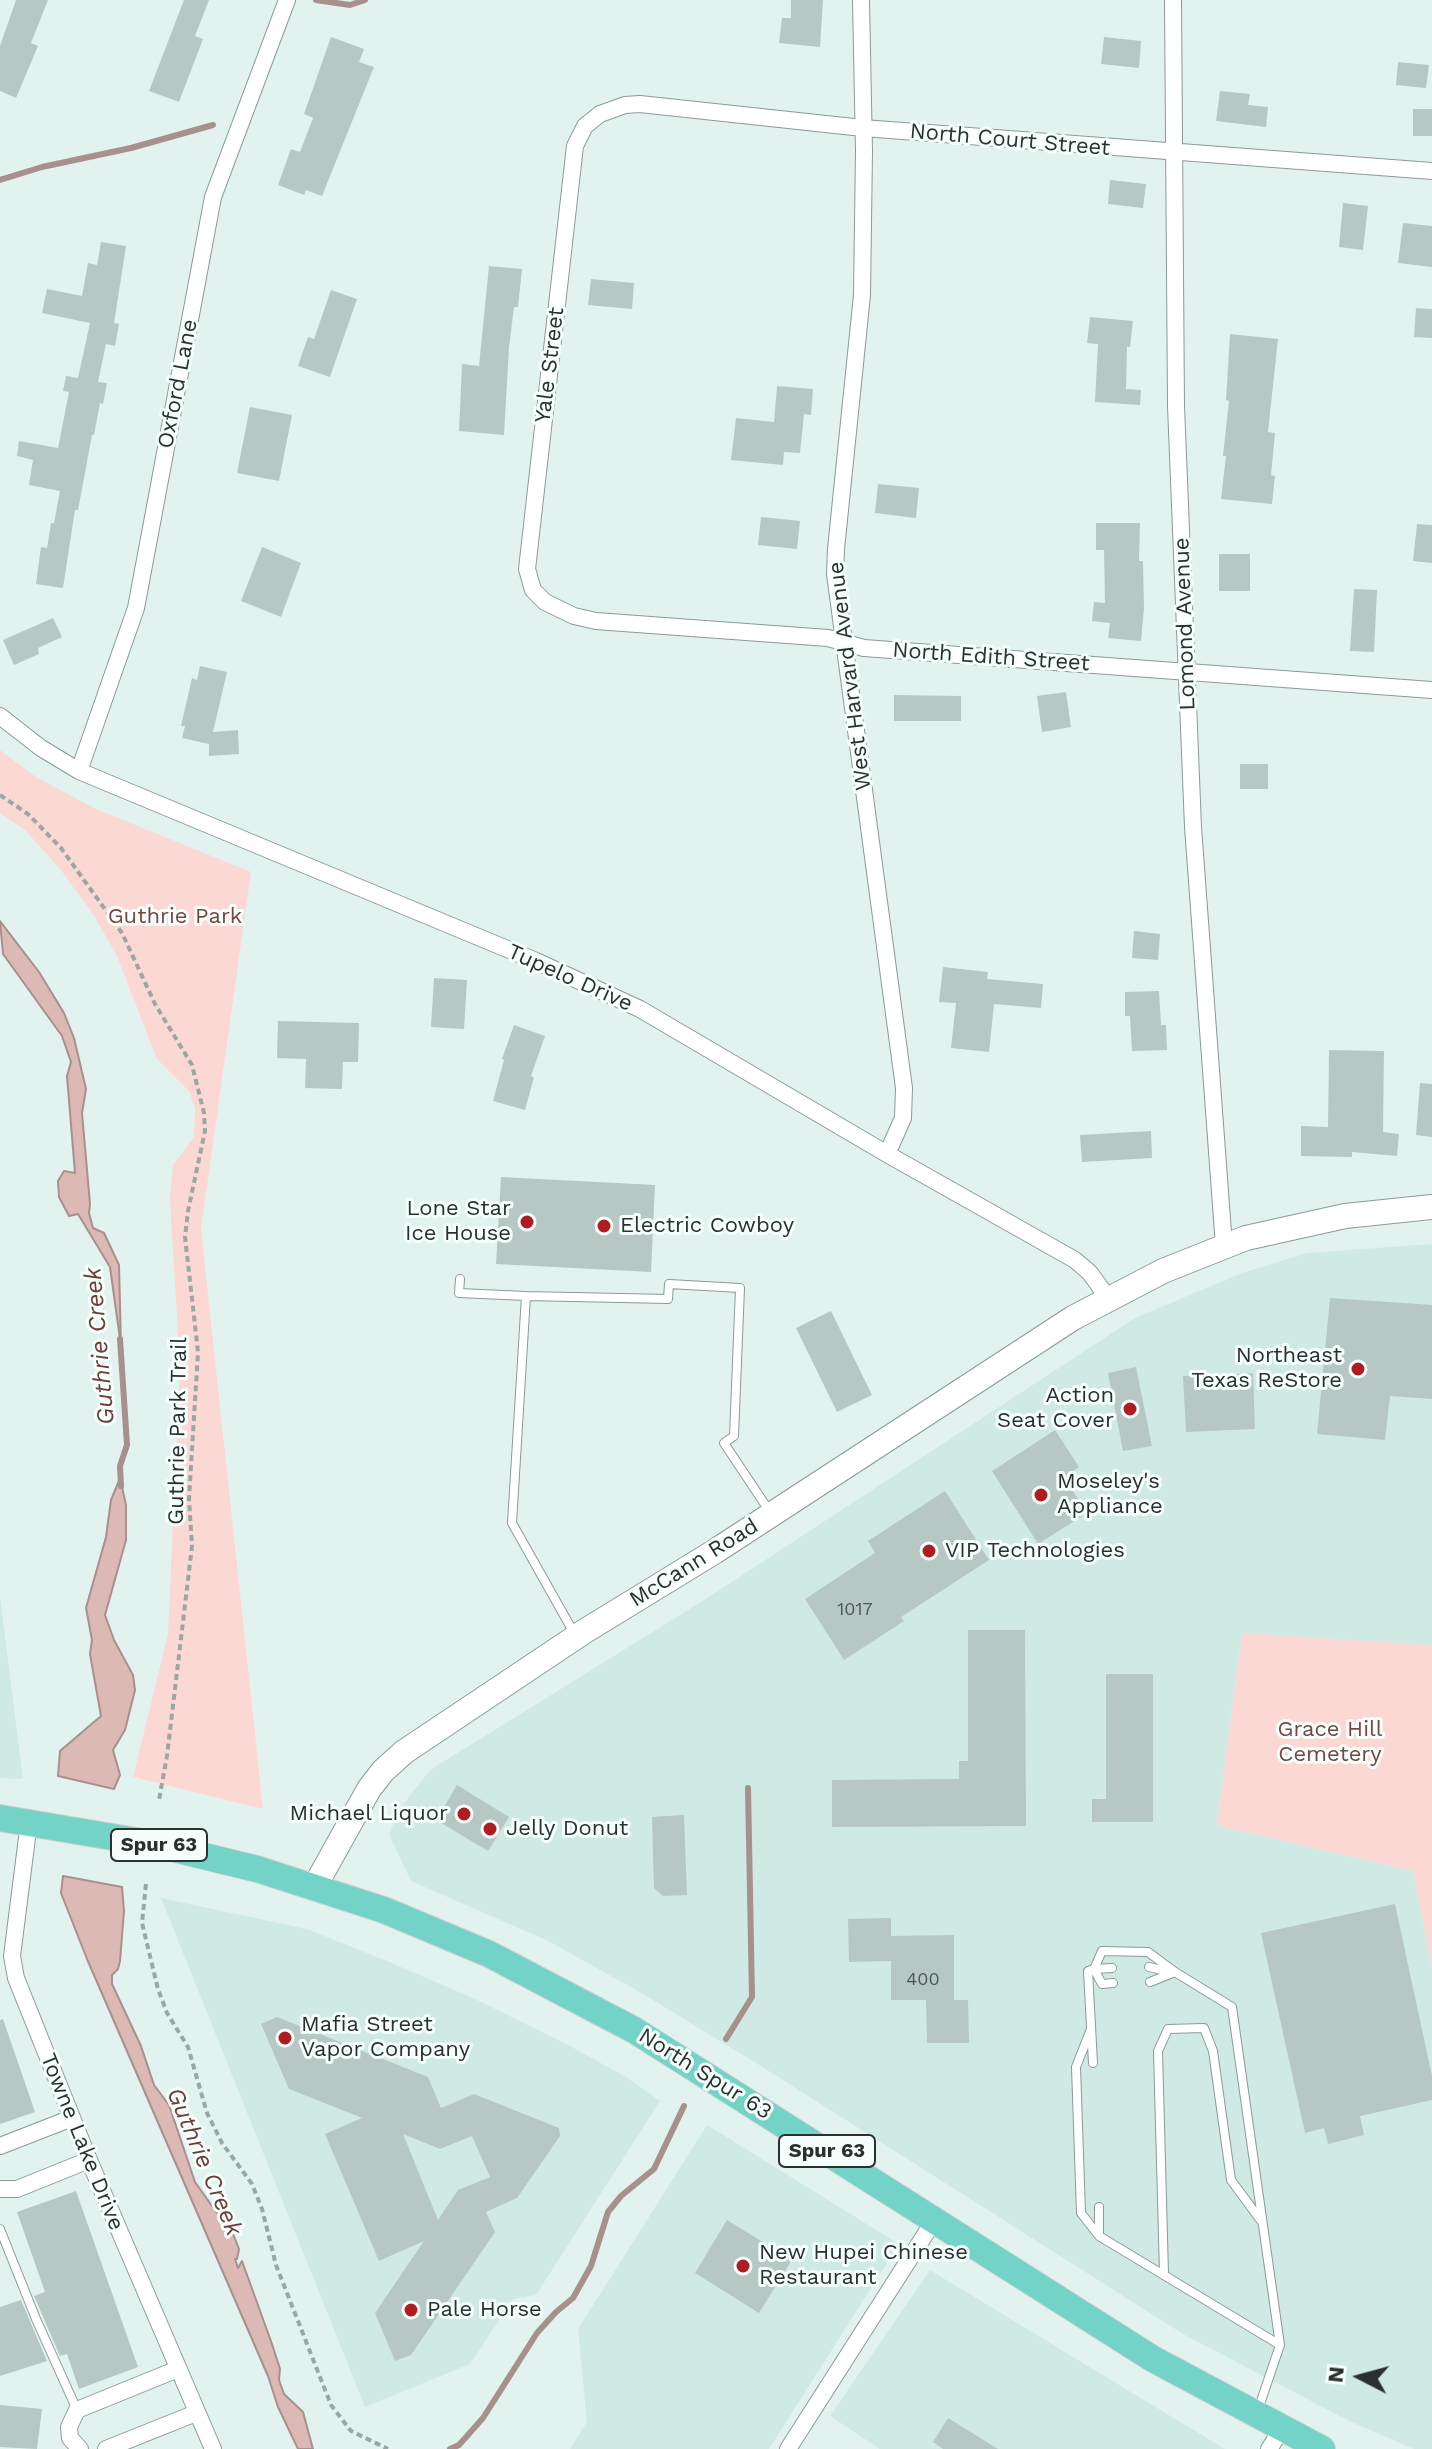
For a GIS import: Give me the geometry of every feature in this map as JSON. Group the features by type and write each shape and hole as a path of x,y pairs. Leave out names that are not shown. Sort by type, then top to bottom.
{"main road":[{"name":"Spur 63","path":"0,1818 154,1844 315,1886"},
{"name":"North Spur 63","path":"315,1886 384,1910 463,1943 586,2003 666,2049 1153,2359 1256,2415 1276,2439 1322,2449"}],"street":[{"name":"Oxford Lane","path":"79,771 136,608 215,189 287,0"},
{"name":"West Harvard Avenue","path":"861,0 862,295 835,561 904,1088 903,1118 887,1154"},
{"name":"Lomond Avenue","path":"1173,0 1176,406 1194,838 1224,1246"},
{"name":"North Court Street","path":"592,119 616,108 640,104 863,128 1432,171"},
{"name":"Yale Street","path":"553,607 533,590 527,576 527,560 575,146 592,119"},
{"name":"North Edith Street","path":"553,607 596,621 828,638 864,648 1432,690"},
{"name":"Tupelo Drive","path":"0,716 41,748 79,771 589,984 640,1009 1075,1260 1090,1273 1108,1298"},
{"name":"McCann Road","path":"315,1886 361,1801 392,1762 576,1637 1108,1298 1224,1246 1272,1231 1370,1212 1432,1207"},
{"name":"Towne Lake Drive","path":"29,1822 12,1956 24,2000 213,2449"},
{"path":"0,2146 72,2118"},
{"path":"1,2193 89,2160"},
{"path":"788,2449 935,2219"},
{"path":"80,2449 70,2438 69,2427 77,2410 178,2369"},
{"path":"106,2449 196,2413"}],"lane":[{"path":"460,1279 459,1293 526,1296 668,1299 669,1284 740,1288 734,1436 724,1443 772,1514"},
{"path":"526,1296 512,1523 576,1637"},
{"path":"1094,1969 1102,1951 1148,1952 1232,2007 1280,2345 1256,2415"},
{"path":"1149,1967 1175,1972"},
{"path":"1093,2063 1088,1971 1112,1968"},
{"path":"1094,1969 1102,1984 1113,1983"},
{"path":"1150,1982 1175,1972"},
{"path":"1164,2274 1158,2051 1168,2029 1204,2028 1213,2051 1231,2180 1262,2223"},
{"path":"1091,2029 1076,2067 1081,2213 1099,2236 1280,2345"},
{"path":"1099,2207 1099,2236"},
{"path":"0,2229 77,2410"}],"path":[{"name":"Guthrie Park Trail","path":"0,795 28,814 52,837 101,900 122,933 155,1004 192,1065 204,1113 205,1131 185,1237 198,1352 189,1499 192,1546 159,1800"},
{"path":"146,1884 142,1923 158,1989 167,2013 188,2047 207,2113 222,2143 252,2184 262,2209 276,2265 331,2405 351,2431 388,2449"}],"shaded area":[{"path":"0,921 39,972 64,1013 74,1038 86,1089 82,1113 89,1213 93,1228 104,1233 119,1265 121,1346 110,1267 78,1214 69,1216 59,1197 58,1181 64,1171 75,1173 67,1076 71,1062 62,1036 3,954"},
{"path":"1432,1244 1432,1645 1242,1633 1217,1825 1413,1871 1432,1968 1432,2449 1414,2449 1351,2422 1183,2334 638,1991 548,1941 411,1881 389,1834 401,1807 430,1770 701,1602 1135,1318 1242,1273 1307,1253"},
{"path":"120,1478 126,1505 126,1540 105,1615 114,1640 133,1675 135,1690 125,1730 113,1750 120,1775 114,1789 58,1776 60,1751 101,1716 86,1608 106,1537 111,1500"},
{"path":"0,1597 23,1779 0,1778"},
{"path":"63,1876 122,1887 124,1911 120,1961 112,1975 112,1984 141,2046 154,2085 169,2105 195,2182 217,2213 221,2210 228,2221 239,2249 235,2259 238,2268 242,2261 280,2369 279,2380 284,2394 303,2412 313,2449 298,2449 278,2407 268,2376 87,1959 61,1893"},
{"path":"161,1898 307,1929 387,1961 475,1999 570,2046 626,2077 660,2101 536,2295 513,2299 470,2364 365,2407"},
{"path":"707,2125 899,2244 769,2449 570,2449 587,2422 578,2329"},
{"path":"930,2270 1225,2449 880,2449 830,2416"}],"green space":[{"name":"Guthrie Park","path":"0,750 36,777 96,809 251,872 201,1229 263,1809 133,1777 168,1634 180,1369 170,1199 173,1165 194,1137 195,1108 189,1091 157,1059 117,956 93,914 60,869 25,830 0,813"},
{"name":"Grace Hill Cemetery","path":"1242,1633 1432,1645 1432,1968 1413,1871 1217,1825"}],"building":[{"path":"16,0 48,0 31,43 38,46 16,98 0,91 0,46"},
{"path":"184,0 209,0 195,36 203,39 179,102 149,91"},
{"path":"791,0 823,0 820,47 779,43 782,18 791,18"},
{"path":"331,37 364,49 359,62 374,67 322,196 306,190 304,195 278,185 291,149 300,152 313,118 304,114"},
{"path":"1104,37 1141,41 1139,68 1101,64"},
{"path":"1398,62 1429,65 1426,88 1396,85"},
{"path":"1220,91 1250,94 1248,105 1268,107 1266,127 1216,121"},
{"path":"1413,109 1432,109 1432,136 1413,136"},
{"path":"1110,180 1146,184 1143,208 1108,204"},
{"path":"1343,203 1368,206 1363,250 1339,247"},
{"path":"1403,223 1432,226 1432,267 1398,263"},
{"path":"101,242 126,246 114,323 119,324 115,346 106,344 98,382 107,383 92,435 78,510 75,510 63,588 36,584 41,547 47,548 60,491 29,485 33,460 17,456 19,441 58,448 69,392 63,391 66,376 78,378 90,323 42,313 47,289 82,296 88,263 97,265"},
{"path":"489,266 522,269 509,347 504,435 459,431 462,364 479,366"},
{"path":"591,279 634,283 632,309 588,305"},
{"path":"331,290 357,299 330,377 298,366 308,337 314,339"},
{"path":"1416,308 1432,309 1432,338 1414,337"},
{"path":"1090,317 1133,321 1130,347 1127,347 1126,389 1141,390 1140,405 1095,402 1098,344 1087,343"},
{"path":"1230,334 1278,339 1268,432 1275,433 1272,504 1221,499 1229,401 1226,400"},
{"path":"777,386 813,389 811,415 804,414 800,453 784,452 783,465 731,460 736,418 774,422"},
{"path":"250,407 292,415 279,481 237,473"},
{"path":"878,484 919,488 916,518 875,513"},
{"path":"761,517 800,521 797,549 758,545"},
{"path":"1096,523 1140,523 1139,561 1143,561 1144,608 1141,641 1108,638 1110,623 1092,621 1094,602 1105,603 1104,550 1096,550"},
{"path":"1417,524 1432,525 1432,563 1413,561"},
{"path":"262,547 301,563 281,617 241,601"},
{"path":"1219,554 1250,554 1250,591 1219,591"},
{"path":"1354,589 1377,590 1374,652 1350,651"},
{"path":"53,618 62,637 38,648 39,654 14,665 3,640"},
{"path":"200,666 227,672 213,732 238,730 239,754 209,756 209,744 182,738 185,726 181,726 192,678 197,680"},
{"path":"1066,692 1071,727 1042,732 1037,696"},
{"path":"894,695 961,696 961,721 894,721"},
{"path":"1240,764 1268,764 1268,789 1240,789"},
{"path":"1134,931 1160,934 1158,960 1132,958"},
{"path":"943,967 988,972 987,979 1043,984 1041,1008 994,1004 989,1052 951,1048 956,1003 939,1002"},
{"path":"434,978 467,980 464,1029 431,1027"},
{"path":"1159,991 1161,1025 1166,1025 1167,1050 1132,1051 1130,1016 1125,1016 1125,992"},
{"path":"278,1021 359,1023 358,1062 343,1062 342,1089 305,1088 306,1059 277,1058"},
{"path":"514,1025 545,1036 531,1076 534,1077 525,1110 493,1101 502,1059"},
{"path":"1329,1050 1384,1051 1383,1132 1399,1134 1397,1156 1352,1152 1352,1157 1301,1156 1301,1126 1328,1127"},
{"path":"1420,1083 1432,1084 1432,1137 1416,1135"},
{"path":"1151,1131 1152,1158 1082,1162 1080,1135"},
{"name":"Electric Cowboy","path":"501,1177 655,1185 651,1272 496,1264"},
{"name":"Northeast Texas ReStore","path":"1330,1298 1432,1305 1432,1399 1390,1396 1385,1440 1317,1434"},
{"path":"831,1311 872,1395 837,1412 796,1328"},
{"name":"Action Seat Cover","path":"1136,1367 1152,1446 1123,1451 1108,1373"},
{"path":"1253,1373 1255,1429 1186,1432 1183,1376"},
{"name":"Moseley's Appliance","path":"1055,1430 1079,1467 1064,1477 1087,1513 1038,1544 992,1471"},
{"path":"945,1491 989,1560 901,1617 904,1621 844,1660 805,1599 875,1553 868,1541"},
{"path":"968,1630 1025,1630 1026,1826 832,1827 832,1780 959,1779 959,1761 968,1761"},
{"path":"1106,1674 1153,1674 1153,1822 1092,1822 1092,1799 1106,1799"},
{"name":"Michael Liquor","path":"457,1785 509,1817 488,1851 436,1820"},
{"path":"684,1815 687,1895 663,1896 654,1888 652,1817"},
{"path":"1395,1904 1432,2076 1432,2100 1360,2116 1364,2135 1328,2144 1324,2128 1305,2133 1261,1933"},
{"path":"891,1918 891,1936 954,1935 954,2000 968,2000 969,2043 927,2043 926,2000 891,2000 891,1961 849,1962 848,1919"},
{"path":"277,2017 428,2077 441,2108 474,2094 559,2128 560,2136 517,2198 486,2212 495,2232 411,2355 395,2361 375,2313 424,2241 379,2261 325,2134 362,2118 289,2089 261,2024","holes":["403,2134 440,2149 472,2136 490,2177 458,2190 438,2220"]},
{"path":"3,2019 35,2112 0,2124 0,2020"},
{"path":"76,2191 138,2367 79,2389 67,2354 60,2356 34,2296 45,2292 17,2212"},
{"name":"New Hupei Chinese Restaurant","path":"727,2220 792,2260 759,2313 695,2273"},
{"path":"21,2300 47,2361 0,2376 0,2307"},
{"path":"0,2405 42,2409 37,2449 0,2447"},
{"path":"948,2418 998,2449 943,2449 933,2442"}],"waterway":[{"path":"316,0 350,5 365,0"},
{"path":"0,180 213,125"},
{"name":"Guthrie Creek","path":"120,1339 127,1445 120,1466 121,1486"},
{"path":"726,2039 752,1997 748,1788"},
{"path":"450,2449 459,2445 483,2418 537,2333 573,2298 591,2266 608,2212 621,2196 654,2169 684,2106"}],"place":[{"name":"Lone Star Ice House","path":"527,1222"},
{"name":"Electric Cowboy","path":"604,1226"},
{"name":"Northeast Texas ReStore","path":"1358,1369"},
{"name":"Action Seat Cover","path":"1130,1409"},
{"name":"Moseley's Appliance","path":"1041,1495"},
{"name":"VIP Technologies","path":"929,1551"},
{"name":"Michael Liquor","path":"464,1814"},
{"name":"Jelly Donut","path":"490,1829"},
{"name":"Mafia Street Vapor Company","path":"285,2038"},
{"name":"New Hupei Chinese Restaurant","path":"743,2266"},
{"name":"Pale Horse","path":"411,2310"}]}
